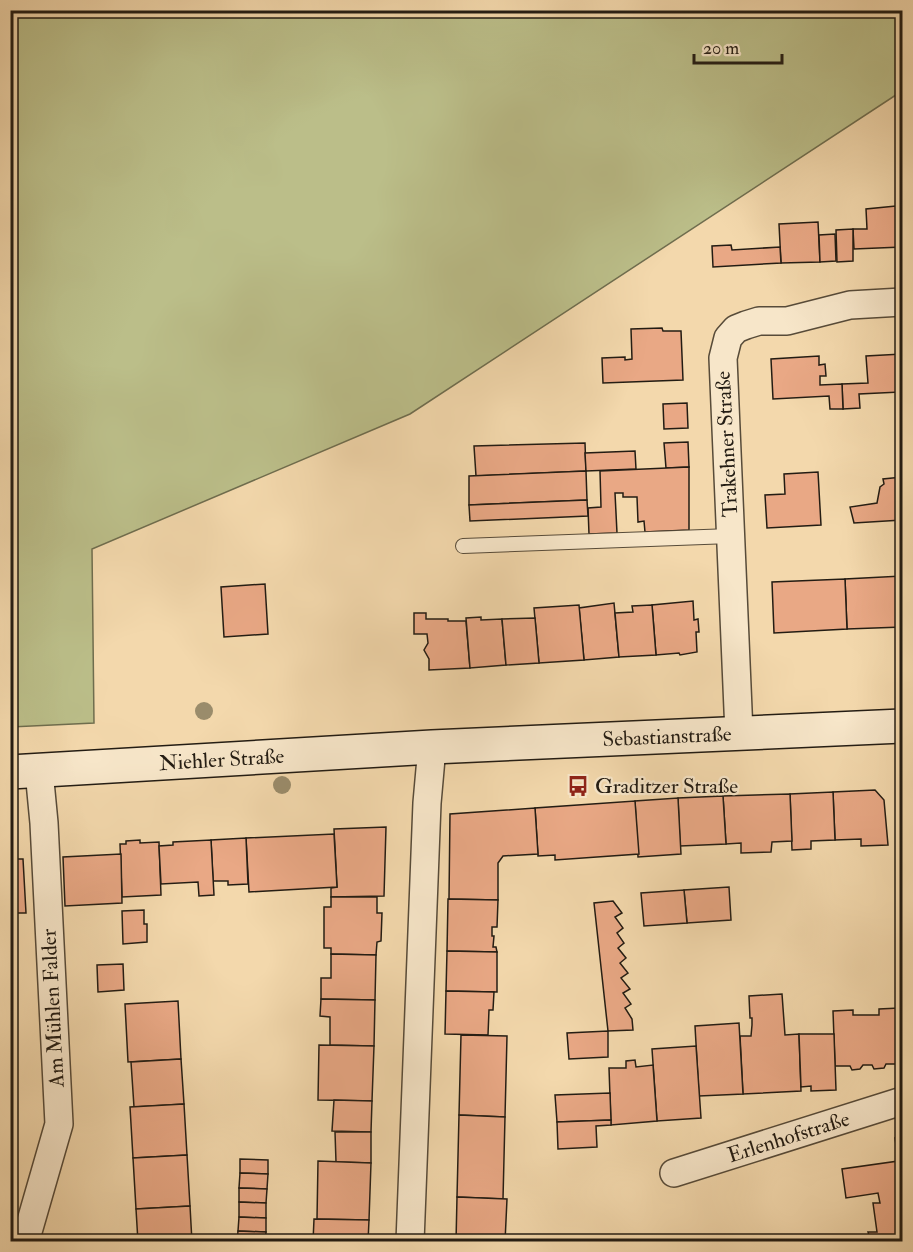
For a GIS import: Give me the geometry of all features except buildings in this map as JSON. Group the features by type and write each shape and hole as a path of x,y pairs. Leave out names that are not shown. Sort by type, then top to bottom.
{"street":[{"name":"Trakehner Straße","path":"740,733 723,358 728,338 736,329 759,321 787,321 850,305 903,302"},
{"name":"Sebastianstraße","path":"432,747 903,726"},
{"name":"Niehler Straße","path":"25,772 432,747"},
{"path":"410,1242 427,803 432,747"},
{"name":"Am Mühlen Falder","path":"25,772 44,823 59,1124 25,1242"},
{"name":"Erlenhofstraße","path":"674,1173 903,1101"}],"lane":[{"path":"464,546 731,536"}],"green space":[{"path":"11,10 902,11 902,91 410,414 92,549 94,723 11,727"}],"place":[{"name":"Graditzer Straße","path":"578,786"}]}
